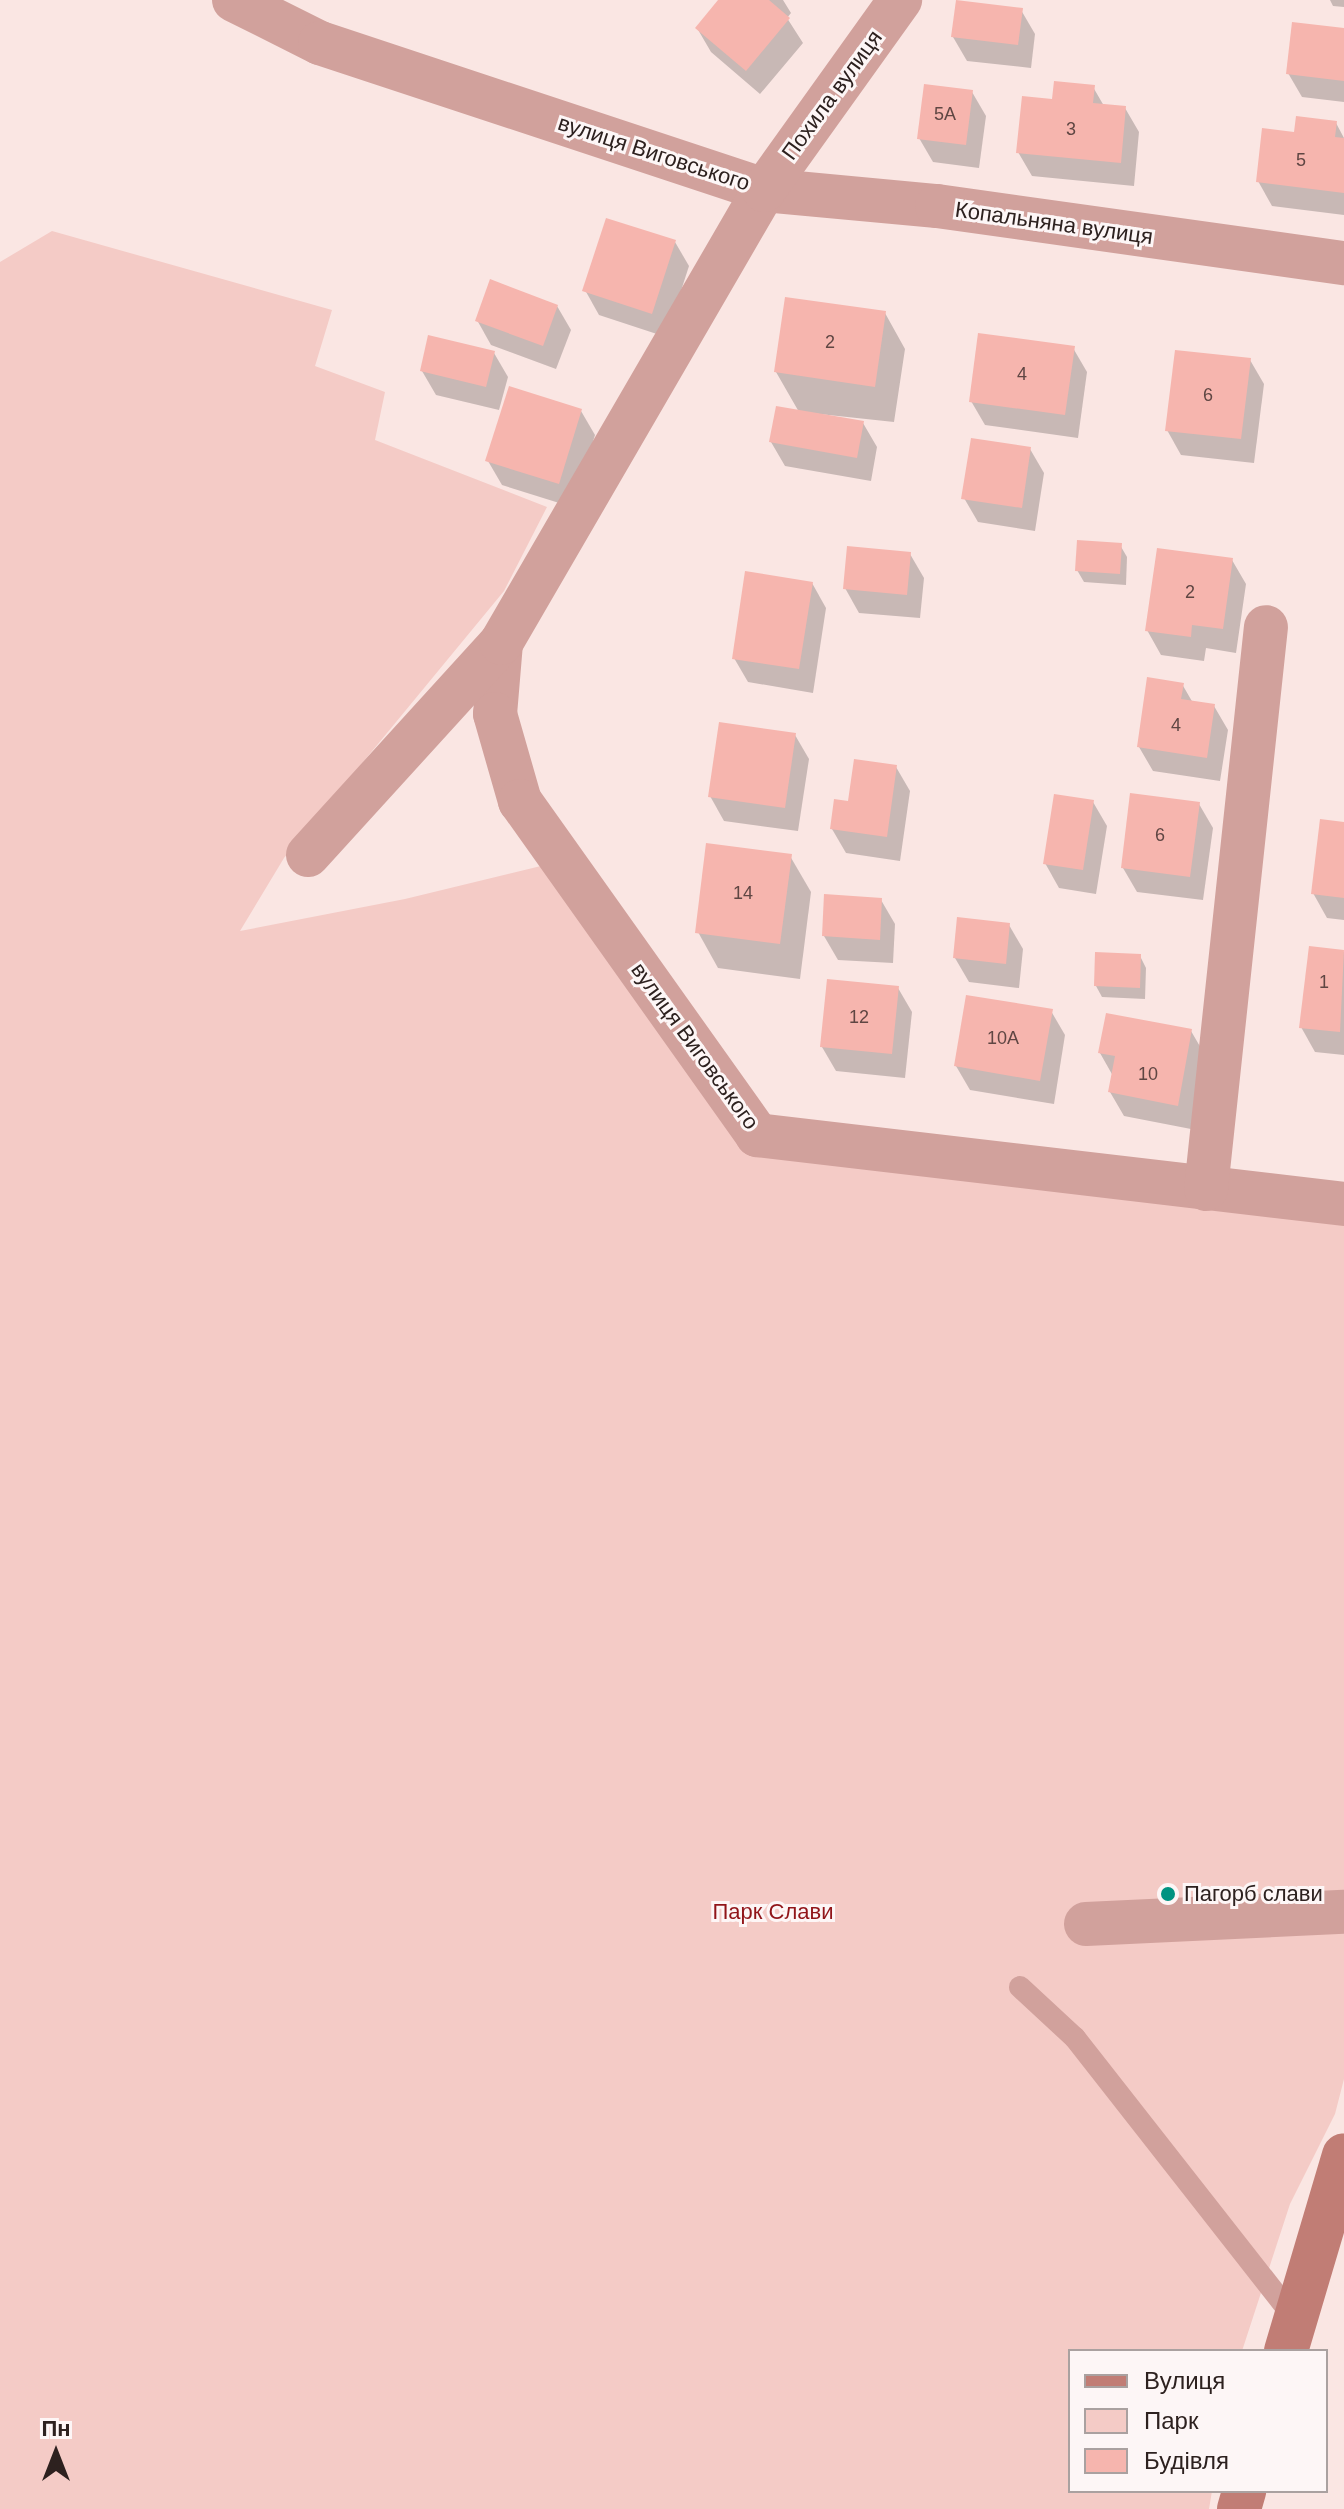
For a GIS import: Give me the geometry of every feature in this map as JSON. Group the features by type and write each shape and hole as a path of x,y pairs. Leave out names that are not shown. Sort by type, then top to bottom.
{"street":[{"name":"вулиця Виговського","path":"234,0 320,43 764,190 501,643 308,855"},
{"name":"Похила вулиця","path":"764,190 900,0"},
{"name":"Копальняна вулиця","path":"764,190 937,206 1344,263"},
{"path":"1206,1189 1266,627"},
{"name":"вулиця Виговського","path":"501,643 495,714 520,801 757,1135 1344,1204"},
{"path":"1086,1924 1344,1912"},
{"path":"1291,2335 1344,2155"}],"lane":[{"path":"1020,1987 1075,2038 1291,2335"}],"green space":[{"name":"Парк Слави","path":"52,231 332,310 315,366 385,392 375,440 547,507 504,591 284,858 240,931 405,899 578,857 769,1130 1344,1195 1344,2079 1335,2114 1290,2204 1243,2349 1068,2349 1068,2493 1212,2493 1209,2509 0,2509 0,262"}],"building":[{"path":"718,0 769,0 790,18 746,71 695,28"},
{"path":"956,0 1023,8 1018,45 951,37"},
{"path":"1292,22 1344,28 1344,81 1286,74"},
{"path":"1054,81 1095,85 1093,103 1126,106 1121,163 1016,153 1022,96 1052,99"},
{"path":"924,84 973,90 966,145 917,139"},
{"path":"1296,116 1337,121 1335,137 1344,138 1344,193 1256,182 1262,128 1294,132"},
{"path":"606,218 676,240 652,314 582,291"},
{"path":"490,279 558,305 543,346 475,321"},
{"path":"785,297 886,311 875,387 774,372"},
{"path":"978,333 1075,346 1065,415 969,402"},
{"path":"428,335 495,351 486,387 420,371"},
{"path":"1175,350 1251,358 1241,439 1165,431"},
{"path":"509,386 582,409 559,484 485,461"},
{"path":"776,406 864,421 857,458 769,442"},
{"path":"971,438 1031,447 1022,508 961,499"},
{"path":"1077,540 1122,543 1120,574 1075,571"},
{"path":"847,546 911,552 907,595 843,589"},
{"path":"1157,548 1233,558 1223,629 1192,625 1191,637 1145,631"},
{"path":"745,571 813,582 799,669 732,659"},
{"path":"1147,677 1184,683 1181,699 1215,704 1207,758 1137,747"},
{"path":"719,722 796,733 785,808 708,797"},
{"path":"854,759 897,765 887,837 830,829 834,799 848,801"},
{"path":"1130,793 1200,802 1190,877 1121,868"},
{"path":"1054,794 1094,800 1083,870 1043,864"},
{"path":"1320,819 1344,822 1344,898 1311,894"},
{"path":"706,843 792,854 780,944 695,933"},
{"path":"824,894 882,898 880,940 822,936"},
{"path":"957,917 1010,923 1006,964 953,958"},
{"path":"1309,946 1344,950 1340,1032 1299,1028"},
{"path":"1095,952 1141,954 1140,988 1094,986"},
{"path":"827,979 899,986 892,1054 820,1047"},
{"path":"966,995 1053,1009 1040,1081 954,1066"},
{"path":"1106,1013 1192,1029 1178,1106 1108,1092 1115,1056 1098,1053"}],"place":[{"name":"Пагорб слави","path":"1168,1894"}]}
